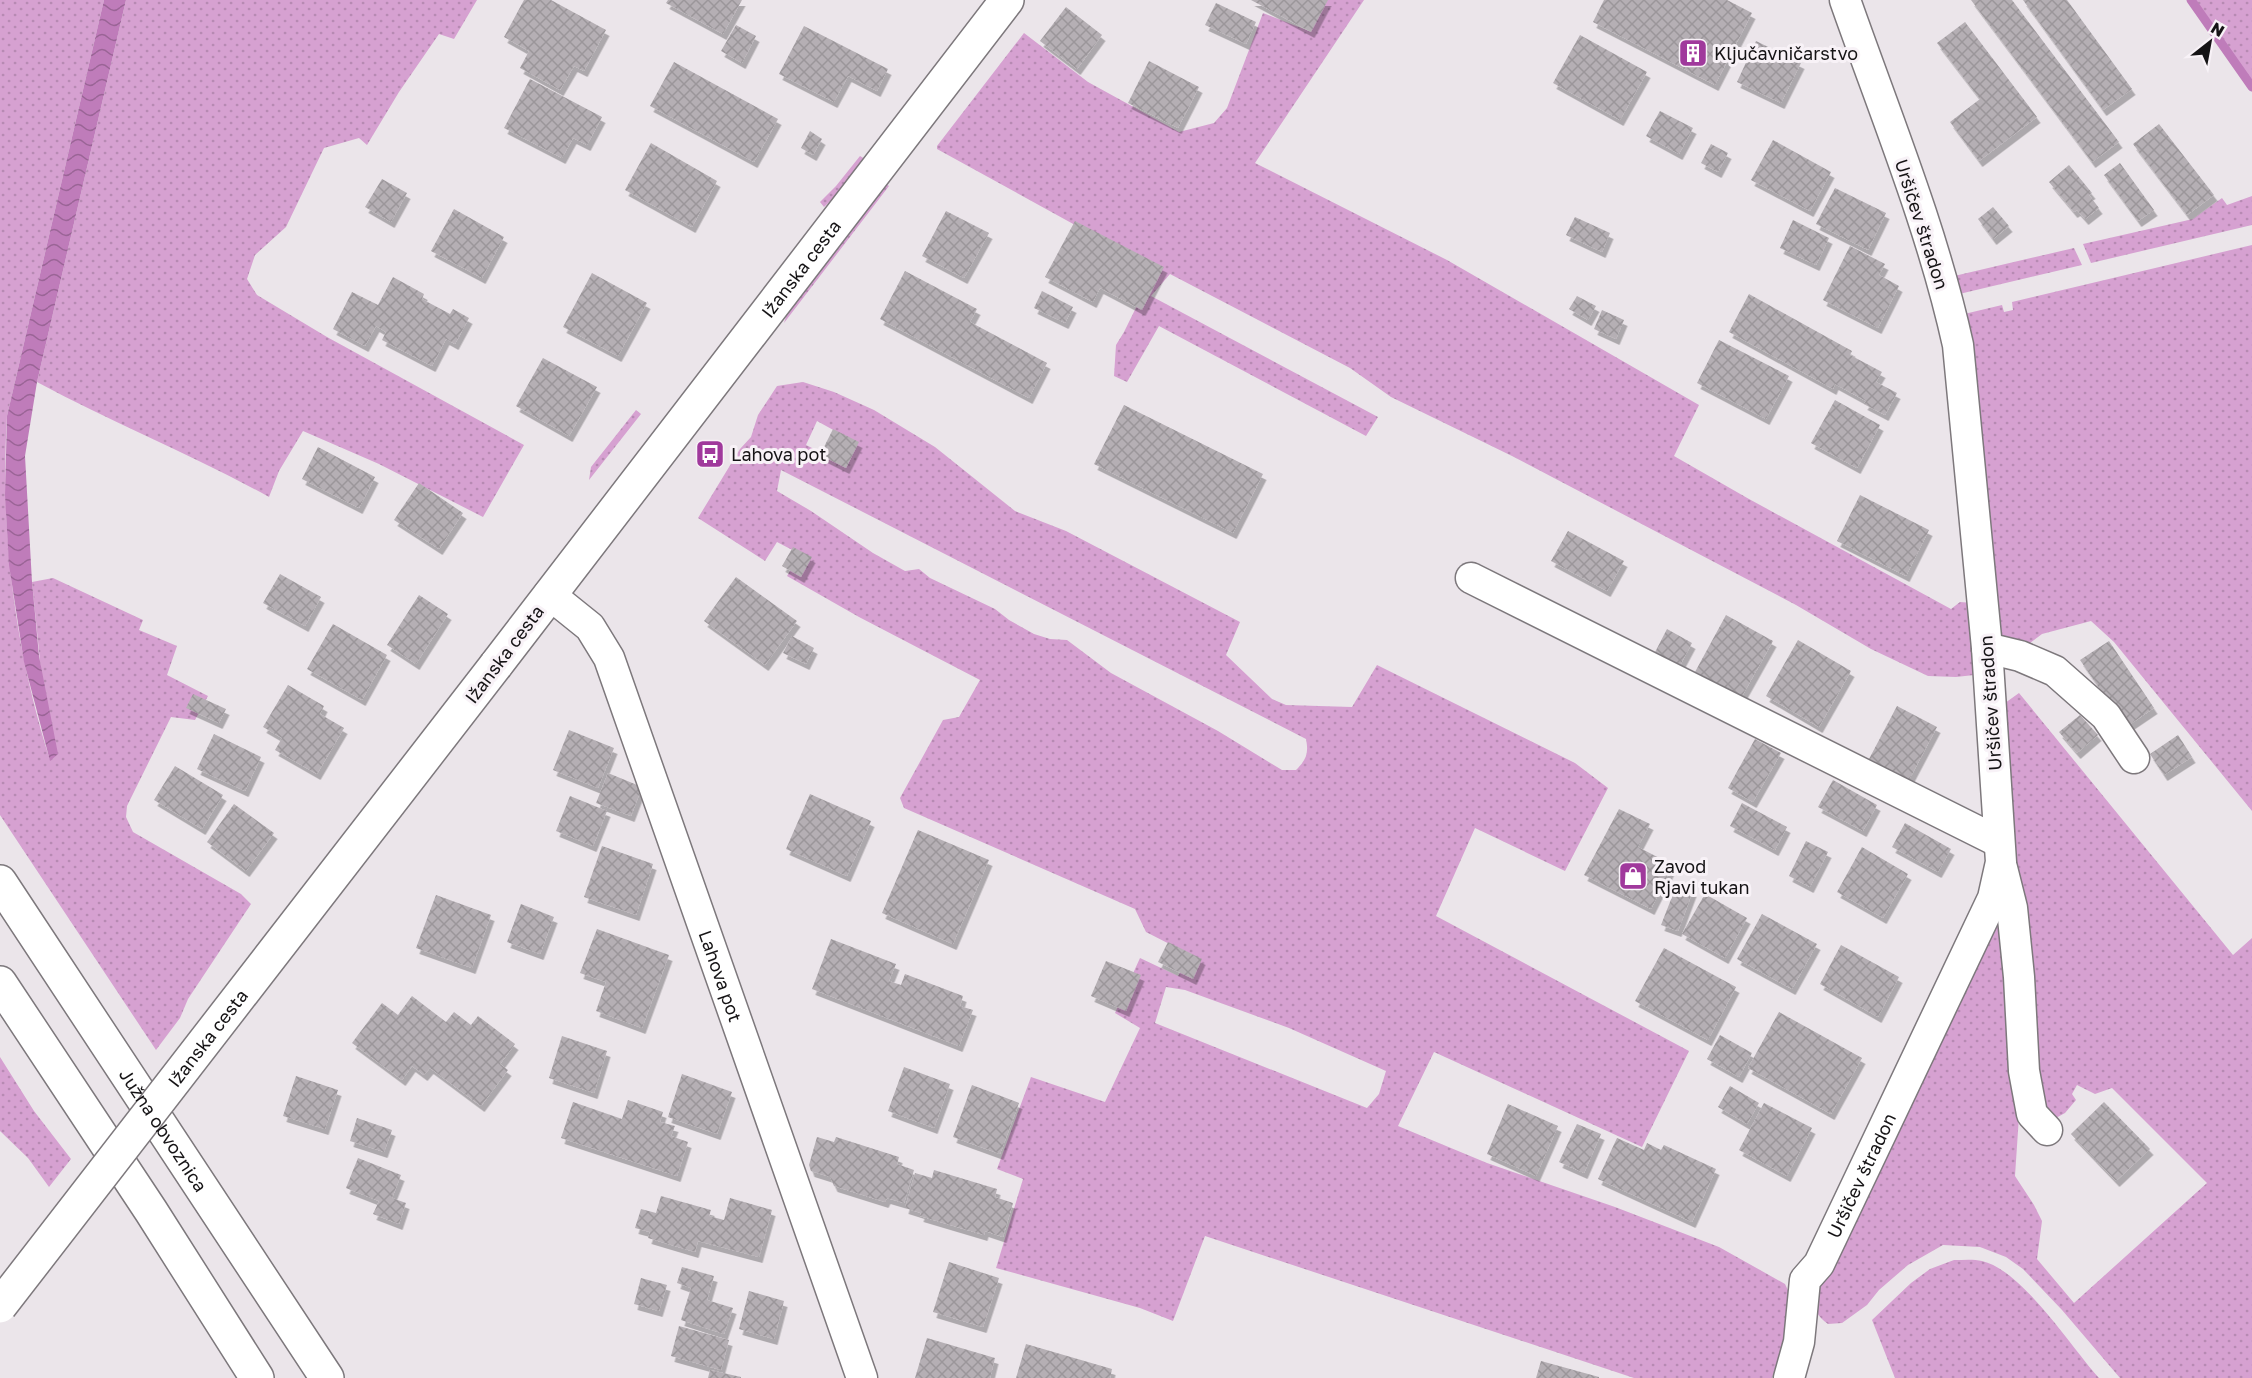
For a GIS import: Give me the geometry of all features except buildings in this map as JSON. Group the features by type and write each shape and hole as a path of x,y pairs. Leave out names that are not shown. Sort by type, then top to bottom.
{"main road":[{"name":"Ižanska cesta","path":"0,1306 1007,0"},
{"name":"Južna obvoznica","path":"0,882 327,1378"},
{"path":"0,983 151,1211 257,1378"}],"street":[{"name":"Uršičev štradon","path":"1789,1378 1799,1341 1805,1280 1819,1264 1994,898 2000,852 1987,648 1958,345 1928,236 1845,0"},
{"path":"1472,578 2000,852 2012,908 2019,977 2024,1071 2032,1114 2047,1130"},
{"name":"Lahova pot","path":"549,594 590,627 609,658 862,1378"},
{"path":"1987,648 2020,656 2055,671 2106,716 2134,758"}],"shaded area":[{"path":"0,0 104,0 7,416 5,460 8,547 19,633 38,718 50,760 32,582 53,578 143,620 139,630 177,646 167,675 208,696 195,720 171,717 127,806 126,817 133,832 241,894 251,904 188,999 180,1018 156,1050 0,815"},
{"path":"126,0 477,0 454,39 439,34 399,92 367,145 359,138 324,148 286,227 255,255 247,279 257,295 327,337 524,445 483,517 379,464 303,431 279,471 269,497 37,382"},
{"path":"1325,0 1364,0 1255,163 1447,260 1699,405 1674,456 1951,609 1960,602 1973,603 1979,665 1974,675 1928,676 1871,649 1796,605 1512,456 1391,397 1350,368 1170,274 1151,296 1378,417 1366,436 1159,326 1127,382 1114,376 1116,345 1155,269 937,149 1024,33 1088,82 1179,132 1214,123 1227,108 1263,13 1309,31"},
{"path":"2189,0 2252,0 2252,88"},
{"path":"860,156 865,159 842,190 824,207 820,202"},
{"path":"885,183 889,186 784,323 788,310"},
{"path":"2252,196 2252,225 2091,263 2083,244 2193,219 2222,198 2227,205"},
{"path":"2252,245 2252,811 2114,642 2091,621 2042,634 2026,646 2005,640 1998,633 1960,315 2002,305 2004,312 2013,310 2012,302"},
{"path":"2074,248 2082,265 1955,295 1950,277"},
{"path":"803,382 834,392 874,410 935,447 1015,511 1066,531 1240,622 1226,655 1272,699 1286,705 1352,707 1377,665 1575,763 1608,788 1565,871 1475,828 1436,916 1689,1051 1642,1147 1434,1052 1398,1126 1487,1163 1615,1207 1719,1247 1785,1284 1795,1305 1772,1378 1634,1378 1205,1236 1173,1321 1140,1308 996,1268 1023,1179 997,1169 1031,1077 1105,1102 1140,1028 1115,1013 1140,958 1178,976 1191,955 1146,932 1135,909 904,808 900,798 943,720 959,717 980,680 859,617 787,576 800,554 777,542 765,561 698,518 740,449 751,437 758,415 777,386","holes":["817,421 846,437 834,459 806,445","781,470 1306,739 1307,753 1304,760 1296,770 1282,770 1218,731 1111,673 1067,640 1050,639 1034,634 995,609 930,578 919,569 905,571 777,491","1166,987 1185,990 1289,1028 1386,1071 1379,1094 1367,1108 1155,1023"]},
{"path":"636,410 641,414 589,480 591,467"},
{"path":"2019,693 2233,955 2252,938 2252,1378 2120,1378 2062,1310 2023,1269 2006,1257 1980,1247 1943,1245 1908,1265 1879,1290 1867,1305 1842,1323 1828,1324 1821,1318 1815,1307 1815,1295 1823,1273 1999,907 2019,1116 2015,1176 2042,1221 2037,1259 2074,1303 2207,1183 2112,1088 2095,1094 2077,1085 2072,1094 2076,1100 2065,1113 2054,1119 2041,1110 2020,907 2005,703"},
{"path":"0,1057 34,1111 71,1159 49,1187 28,1158 0,1131"},
{"path":"1954,1260 1982,1261 1997,1267 2013,1279 2045,1311 2099,1378 1895,1378 1872,1320 1911,1283 1930,1269"}],"water":[{"path":"104,0 126,0 37,382 25,456 32,582 39,656 58,754 50,761 24,662 9,565 5,495 7,416"}],"waterway":[{"path":"2191,0 2252,87"}],"place":[{"name":"Ključavničarstvo","path":"1693,53"},
{"name":"Lahova pot","path":"710,454"},
{"name":"Zavod Rjavi tukan","path":"1633,876"}]}
